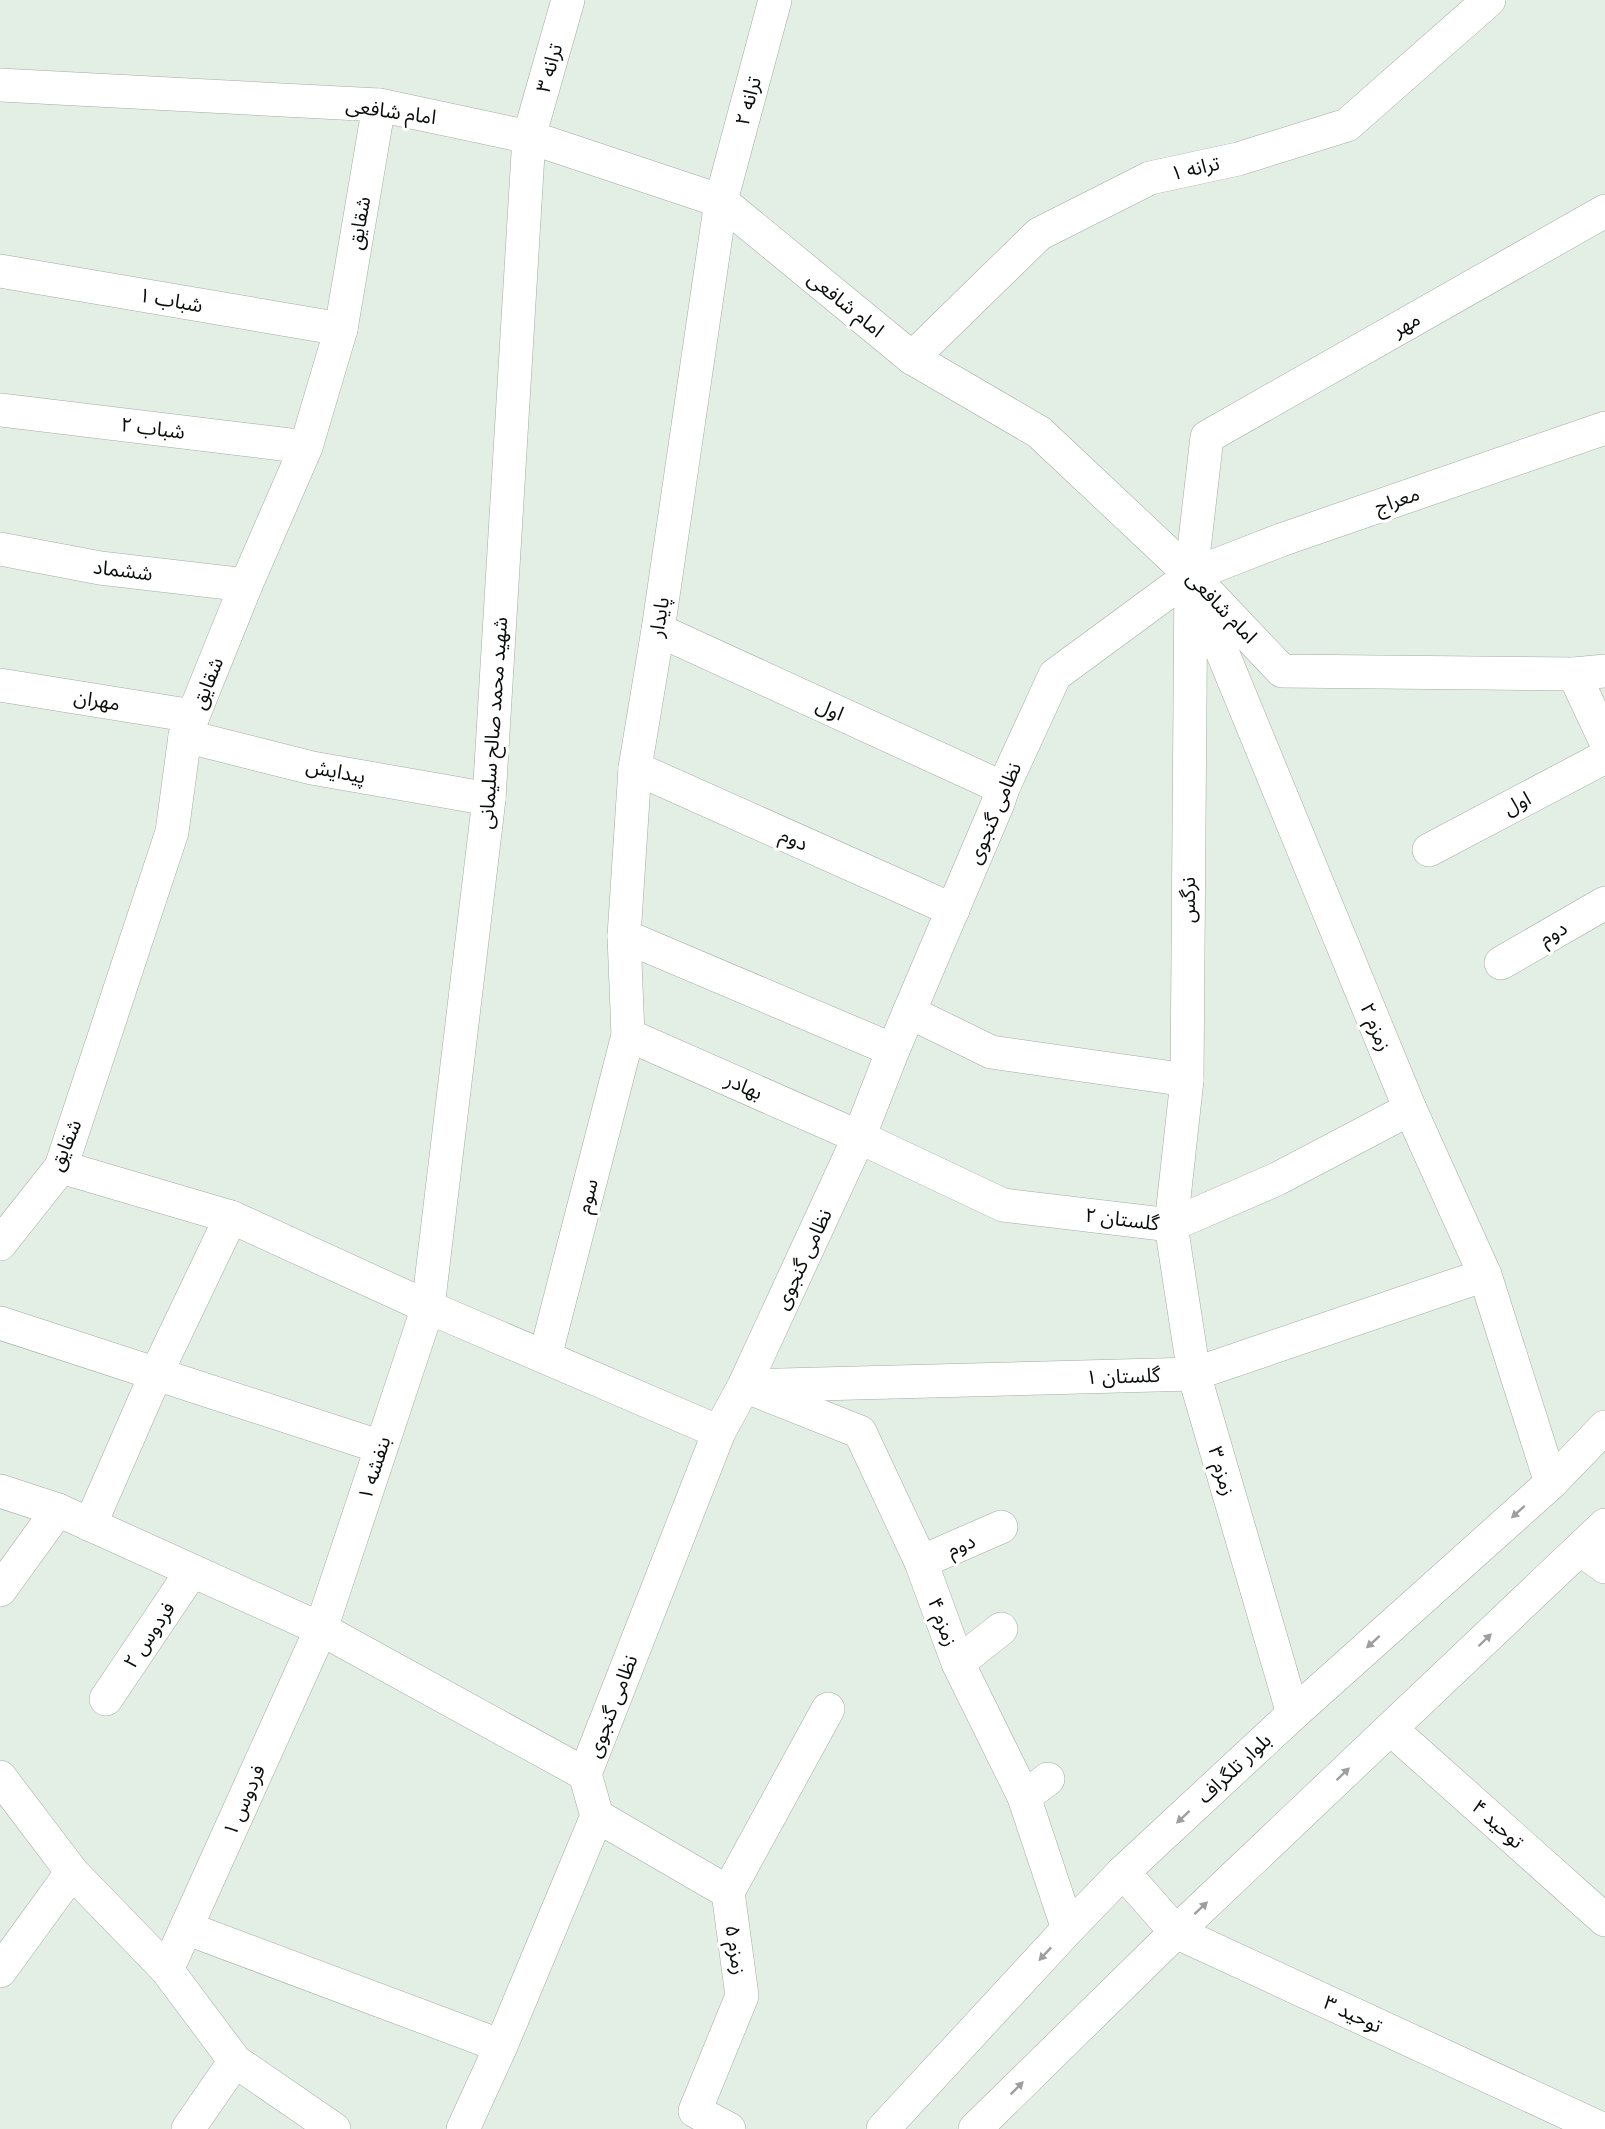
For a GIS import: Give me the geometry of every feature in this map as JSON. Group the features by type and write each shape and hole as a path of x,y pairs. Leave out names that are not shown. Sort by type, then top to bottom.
{"street":[{"name":"ترانه ۳","path":"529,136 568,0"},
{"name":"ترانه ۲","path":"721,201 775,0"},
{"name":"ترانه ۱","path":"912,358 1039,234 1150,178 1238,159 1347,125 1489,0"},
{"name":"امام شافعی","path":"0,85 379,105 529,136 721,201 912,358 1039,432 1191,575 1282,671 1589,672"},
{"name":"شقایق","path":"0,1244 61,1167 172,832 189,726 246,585 306,447 342,329 379,105"},
{"name":"شهید محمد صالح سلیمانی","path":"428,1307 489,799 529,136"},
{"name":"پایدار","path":"628,1035 624,936 635,768 658,630 721,201"},
{"name":"مهر","path":"1191,575 1207,437 1605,211"},
{"name":"شباب ۱","path":"0,271 342,329"},
{"name":"شباب ۲","path":"0,410 306,447"},
{"name":"معراج","path":"1191,575 1281,540 1605,428"},
{"name":"ششماد","path":"0,549 99,568 246,585"},
{"name":"نظامی گنجوی","path":"597,1816 585,1774 719,1432 744,1386 859,1137 1003,788 1055,675 1191,575"},
{"name":"نرگس","path":"1171,1225 1187,1080 1191,575"},
{"name":"زمزم ۲","path":"1191,575 1410,1109 1485,1275 1551,1483"},
{"name":"اول","path":"658,630 1003,788"},
{"path":"1589,672 1605,740"},
{"name":"مهران","path":"0,685 189,726"},
{"name":"پیدایش","path":"189,726 312,768 489,799"},
{"name":"اول","path":"1430,850 1605,757"},
{"name":"دوم","path":"635,768 953,910"},
{"name":"دوم","path":"1501,963 1605,903"},
{"path":"624,936 893,1050"},
{"path":"909,1012 991,1052 1187,1080"},
{"name":"بهادر","path":"628,1035 859,1137"},
{"name":"سوم","path":"545,1357 628,1035"},
{"name":"گلستان ۲","path":"859,1137 1003,1205 1171,1225 1277,1179 1410,1109"},
{"path":"61,1167 231,1217 428,1307 719,1432"},
{"path":"90,1525 156,1374 231,1217"},
{"name":"زمزم ۳","path":"1171,1225 1194,1374 1293,1714"},
{"name":"گلستان ۱","path":"744,1386 1194,1374 1485,1275"},
{"name":"بنفشه ۱","path":"321,1629 428,1307"},
{"path":"0,1323 381,1447"},
{"name":"زمزم ۴","path":"744,1386 860,1432 921,1562 958,1663 1036,1788 1068,1929"},
{"name":"بلوار تلگراف","path":"883,2129 1123,1872 1293,1714 1551,1483 1605,1427"},
{"path":"0,1491 58,1510 321,1629 585,1774"},
{"path":"0,1590 58,1510"},
{"path":"975,2129 1176,1932 1391,1728 1592,1558 1605,1525"},
{"name":"دوم","path":"921,1562 1001,1527"},
{"name":"فردوس ۲","path":"106,1699 192,1571"},
{"name":"فردوس ۱","path":"167,1970 321,1629"},
{"path":"958,1663 1001,1629"},
{"path":"463,2129 501,2046 597,1816 728,1892 828,1709"},
{"name":"توحید ۴","path":"1391,1728 1605,1920"},
{"path":"0,1777 72,1872 167,1970 235,2061 334,2129"},
{"path":"0,1971 72,1872"},
{"name":"توحید ۳","path":"1123,1872 1176,1932 1602,2129"},
{"name":"زمزم ۵","path":"728,1892 742,1996 695,2111 729,2129"},
{"path":"186,1929 501,2046"},
{"path":"188,2129 235,2061"}]}
